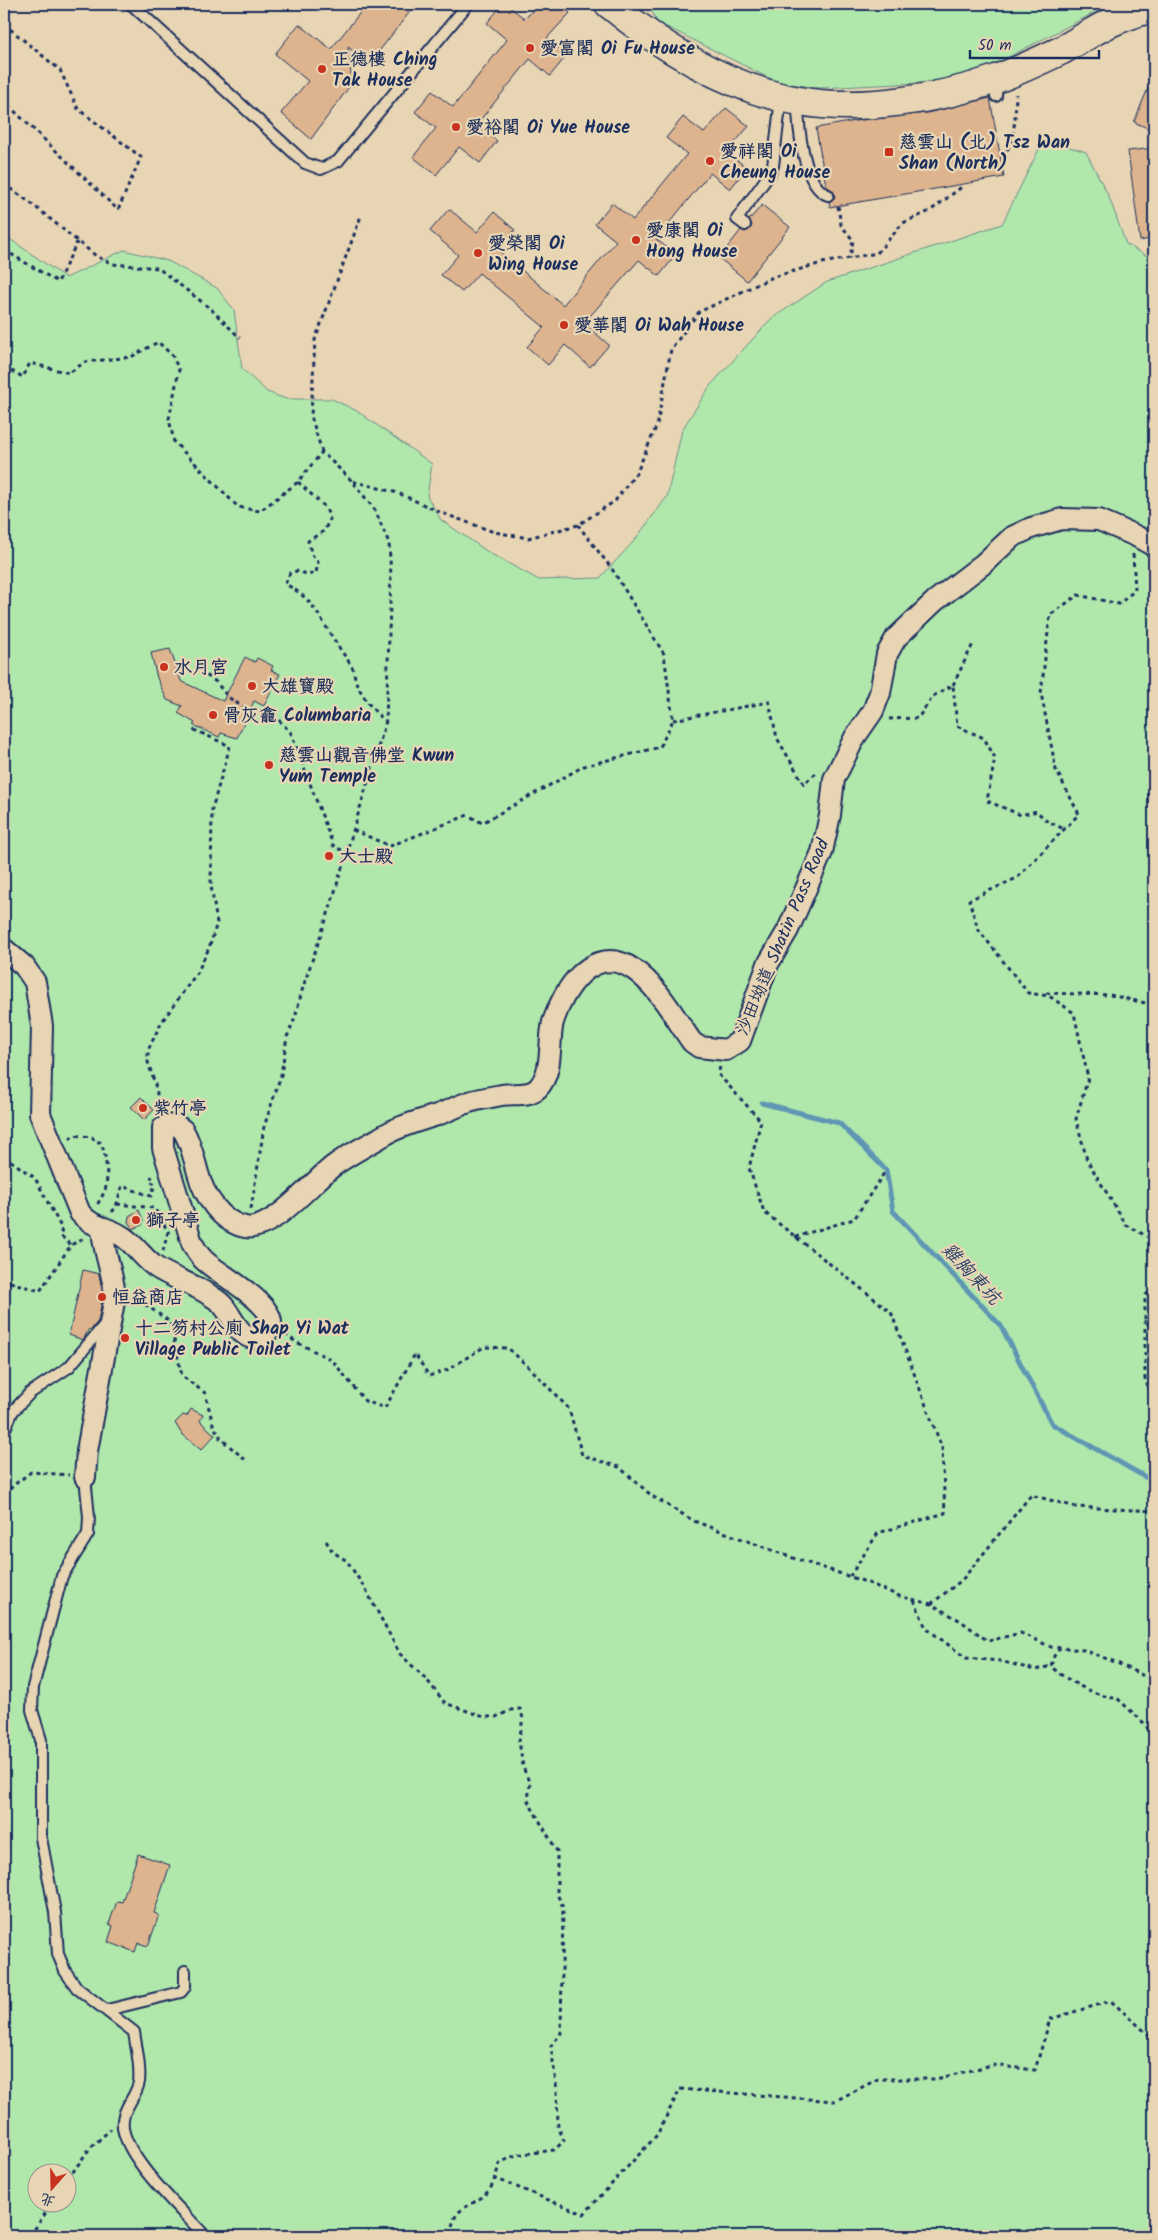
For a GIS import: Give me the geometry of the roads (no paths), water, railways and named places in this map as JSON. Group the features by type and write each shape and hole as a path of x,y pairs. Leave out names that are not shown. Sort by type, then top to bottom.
{"main road":[{"path":"610,4 654,39 680,55 718,74 804,104 856,104 1003,89 1061,50 1110,23 1154,7"}],"street":[{"name":"沙田坳道 Shatin Pass Road","path":"106,1221 118,1234 129,1240 154,1266 202,1289 225,1307 242,1331 249,1337 262,1337 269,1330 271,1323 268,1313 244,1289 205,1262 198,1254 188,1232 163,1148 163,1128 170,1125 178,1126 184,1130 198,1176 213,1204 230,1221 247,1227 264,1224 335,1164 392,1130 454,1109 468,1102 505,1094 522,1094 537,1089 544,1079 548,1068 553,1024 562,997 584,969 606,962 615,962 632,968 653,989 692,1042 699,1048 726,1050 740,1041 768,964 788,930 822,852 830,815 834,779 855,736 880,693 887,654 896,638 935,601 983,564 1012,537 1031,528 1062,519 1100,520 1154,546"},
{"path":"4,949 24,966 35,982 42,1026 40,1114 80,1213 92,1224 106,1221 103,1246 115,1296 87,1451 85,1477"}],"lane":[{"path":"131,4 305,164 321,169 338,161 468,4"},
{"path":"804,104 800,136 812,182 821,193 828,195"},
{"path":"745,225 737,219 769,175 804,104"},
{"path":"4,1431 13,1411 30,1393 69,1367 110,1318"},
{"path":"85,1477 89,1517 88,1534 62,1576 33,1687 32,1710 41,1740 41,1838 55,1912 58,1954 65,1971 77,1988 134,2032 139,2082 122,2119 126,2140 131,2152 205,2236"},
{"path":"107,2010 181,1992 186,1987 185,1971"}],"waterway":[{"name":"雞胸東坑","path":"762,1103 839,1123 886,1170 893,1211 1001,1326 1052,1424 1154,1482"}],"place":[{"name":"愛富閣 Oi Fu House","path":"530,48"},
{"name":"正德樓 Ching Tak House","path":"322,69"},
{"name":"愛裕閣 Oi Yue House","path":"456,127"},
{"name":"慈雲山 (北) Tsz Wan Shan (North)","path":"889,152"},
{"name":"愛祥閣 Oi Cheung House","path":"710,161"},
{"name":"愛康閣 Oi Hong House","path":"636,240"},
{"name":"愛榮閣 Oi Wing House","path":"478,253"},
{"name":"愛華閣 Oi Wah House","path":"564,325"},
{"name":"水月宮","path":"164,667"},
{"name":"大雄寶殿","path":"252,686"},
{"name":"骨灰龕 Columbaria","path":"213,715"},
{"name":"慈雲山觀音佛堂 Kwun Yum Temple","path":"269,765"},
{"name":"大士殿","path":"329,856"},
{"name":"紫竹亭","path":"143,1108"},
{"name":"獅子亭","path":"136,1220"},
{"name":"恒益商店","path":"102,1297"},
{"name":"十二笏村公廁 Shap Yi Wat Village Public Toilet","path":"125,1338"}]}
